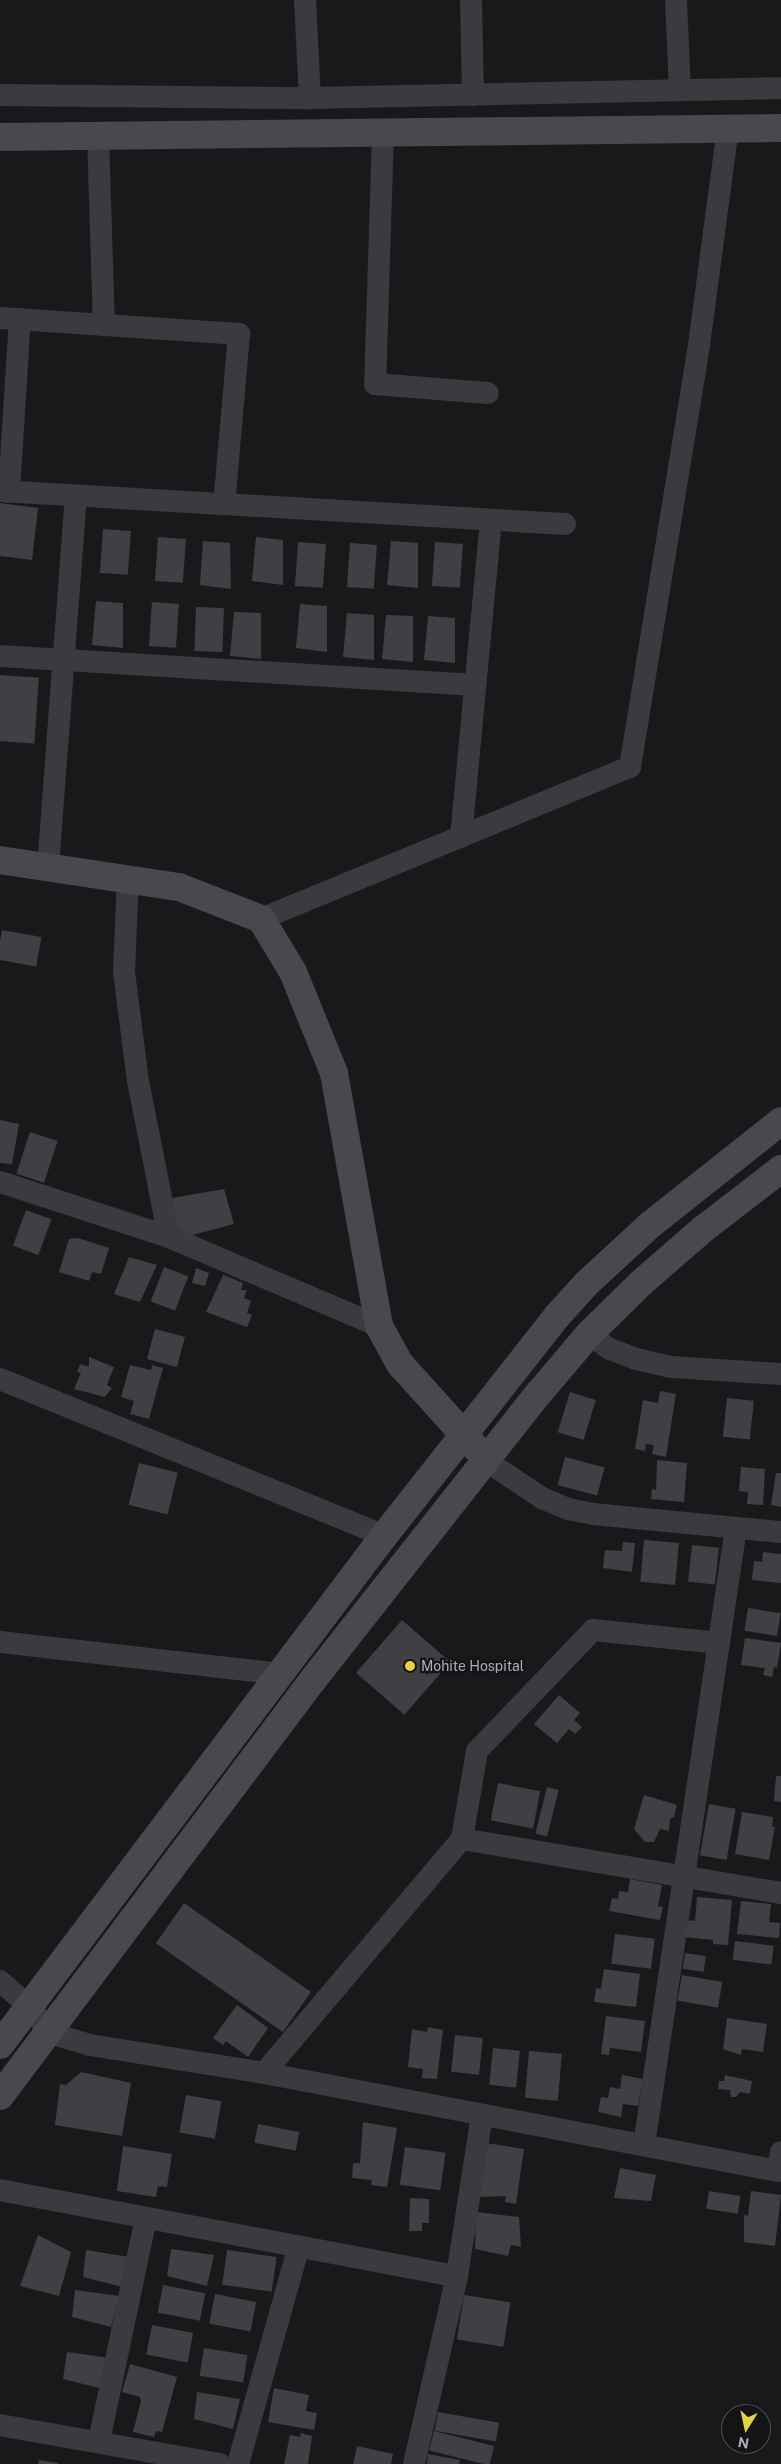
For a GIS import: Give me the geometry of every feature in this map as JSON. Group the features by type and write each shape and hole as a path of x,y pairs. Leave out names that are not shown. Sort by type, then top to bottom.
{"main road":[{"path":"0,137 781,128"},
{"path":"0,860 180,887 261,919 293,972 334,1073 379,1326 400,1364 465,1432 485,1460"},
{"path":"0,2045 279,1674 512,1371 586,1284 650,1225 781,1121"},
{"path":"0,2096 50,2033 312,1681 485,1460 589,1334 702,1230 781,1169"}],"street":[{"path":"305,0 310,98"},
{"path":"471,0 473,95"},
{"path":"676,0 680,90"},
{"path":"0,95 310,98 781,88"},
{"path":"261,919 630,768 699,345 728,129"},
{"path":"383,133 375,384 488,394"},
{"path":"98,136 104,325"},
{"path":"224,504 239,334 10,318 4,491 76,496 565,524"},
{"path":"48,867 76,496"},
{"path":"461,837 491,520"},
{"path":"0,656 476,685"},
{"path":"128,879 124,972 138,1081 169,1237"},
{"path":"0,1182 169,1237 379,1326"},
{"path":"589,1334 610,1349 636,1359 672,1367 781,1374"},
{"path":"0,1379 384,1536"},
{"path":"485,1460 542,1498 568,1509 593,1514 781,1532"},
{"path":"644,2145 736,1528"},
{"path":"264,2073 462,1839 477,1751 593,1630 719,1643"},
{"path":"0,1642 279,1674"},
{"path":"462,1839 781,1893"},
{"path":"0,1981 29,2006 50,2033 90,2045 264,2073 778,2171 781,2152"},
{"path":"414,2464 456,2276 482,2114"},
{"path":"0,2190 456,2276"},
{"path":"99,2442 146,2218"},
{"path":"238,2464 299,2246"},
{"path":"0,2425 220,2464"}],"building":[{"path":"0,503 38,508 32,560 0,556"},
{"path":"103,529 131,531 128,575 100,573"},
{"path":"158,537 186,539 183,583 155,581"},
{"path":"256,537 283,540 283,585 252,581"},
{"path":"203,541 230,543 231,589 200,585"},
{"path":"391,541 418,543 418,588 387,585"},
{"path":"298,542 326,544 323,588 295,586"},
{"path":"435,542 463,544 460,588 432,586"},
{"path":"350,543 377,545 374,589 347,587"},
{"path":"96,601 123,603 123,648 92,645"},
{"path":"152,602 179,604 176,648 149,646"},
{"path":"300,604 327,606 327,652 296,648"},
{"path":"196,607 224,608 222,652 194,651"},
{"path":"234,612 261,613 261,659 230,656"},
{"path":"347,613 374,615 374,660 343,657"},
{"path":"386,615 413,616 413,662 382,659"},
{"path":"428,616 455,618 455,663 424,660"},
{"path":"0,675 39,678 34,744 0,741"},
{"path":"2,930 41,937 36,966 0,960"},
{"path":"0,1120 19,1124 12,1164 0,1163"},
{"path":"30,1132 58,1141 44,1183 16,1174"},
{"path":"224,1189 234,1224 178,1239 166,1199"},
{"path":"26,1210 51,1219 38,1255 13,1246"},
{"path":"78,1238 109,1248 101,1274 92,1272 89,1281 59,1272 69,1239"},
{"path":"129,1257 157,1265 140,1302 114,1294"},
{"path":"164,1267 188,1276 175,1311 151,1302"},
{"path":"196,1268 209,1273 205,1286 192,1283"},
{"path":"223,1275 243,1283 241,1290 247,1290 244,1298 251,1301 247,1313 252,1315 247,1327 206,1312"},
{"path":"155,1329 185,1337 177,1367 147,1359"},
{"path":"89,1357 114,1367 107,1385 112,1388 105,1397 74,1389 81,1373 77,1372 80,1364 89,1367"},
{"path":"130,1365 151,1370 152,1365 163,1368 149,1419 130,1414 134,1401 121,1397"},
{"path":"660,1391 676,1394 666,1457 652,1454 654,1445 646,1444 645,1451 635,1449 643,1400 658,1403"},
{"path":"570,1392 596,1400 584,1440 558,1432"},
{"path":"727,1398 754,1401 750,1440 723,1437"},
{"path":"565,1457 605,1468 597,1496 557,1485"},
{"path":"657,1460 687,1463 684,1502 651,1499 652,1489 656,1490"},
{"path":"139,1463 178,1473 167,1514 129,1505"},
{"path":"741,1467 765,1469 763,1505 747,1504 748,1492 739,1491"},
{"path":"776,1473 781,1473 781,1507 771,1505"},
{"path":"644,1540 679,1543 675,1585 640,1582"},
{"path":"623,1542 635,1543 632,1572 603,1568 605,1550 622,1551"},
{"path":"692,1545 719,1548 715,1585 688,1582"},
{"path":"763,1552 781,1554 781,1583 752,1580 754,1561 762,1562"},
{"path":"748,1608 781,1613 777,1636 744,1631"},
{"path":"402,1620 450,1662 404,1715 356,1673"},
{"path":"745,1638 781,1643 777,1668 774,1667 772,1677 763,1675 765,1668 741,1665"},
{"path":"559,1695 580,1713 574,1720 582,1727 575,1734 569,1729 557,1743 534,1724"},
{"path":"776,1776 781,1776 781,1802 774,1801"},
{"path":"498,1783 540,1791 533,1829 491,1820"},
{"path":"547,1787 559,1790 547,1836 535,1834"},
{"path":"644,1795 677,1805 674,1817 670,1819 669,1831 660,1829 654,1842 645,1842 634,1829"},
{"path":"709,1804 736,1809 727,1860 700,1855"},
{"path":"742,1812 773,1817 772,1827 775,1827 769,1860 735,1854"},
{"path":"630,1879 662,1885 658,1906 663,1907 660,1920 609,1911 612,1898 618,1899 619,1891 628,1892"},
{"path":"697,1897 732,1900 728,1945 713,1944 713,1940 685,1937 687,1920 695,1921"},
{"path":"741,1901 771,1904 769,1922 780,1923 779,1938 737,1934"},
{"path":"184,1903 311,1992 283,2032 156,1943"},
{"path":"615,1934 655,1939 651,1969 611,1964"},
{"path":"735,1941 774,1946 771,1965 733,1960"},
{"path":"685,1953 706,1956 704,1972 683,1969"},
{"path":"604,1969 640,1974 636,2007 594,2002 596,1988 601,1989"},
{"path":"682,1975 722,1982 718,2008 677,2001"},
{"path":"237,2005 268,2028 248,2057 226,2041 223,2045 213,2038"},
{"path":"606,2016 645,2021 641,2052 610,2048 609,2055 601,2054"},
{"path":"727,2018 767,2024 763,2052 742,2049 741,2055 723,2049"},
{"path":"428,2027 443,2030 437,2079 422,2078 423,2069 408,2067 412,2029 427,2032"},
{"path":"455,2035 483,2038 479,2075 451,2072"},
{"path":"493,2048 520,2051 516,2088 489,2085"},
{"path":"529,2051 562,2054 558,2101 525,2098"},
{"path":"81,2072 131,2083 122,2136 55,2125 60,2084 66,2085"},
{"path":"622,2075 643,2079 638,2106 623,2104 621,2117 598,2112 601,2097 608,2098 610,2087 620,2089"},
{"path":"725,2075 752,2081 750,2094 740,2092 736,2097 731,2097 730,2090 718,2089 719,2081 724,2081"},
{"path":"186,2095 221,2101 215,2139 179,2132"},
{"path":"363,2122 397,2128 387,2187 371,2185 372,2180 352,2178 353,2163 360,2163"},
{"path":"258,2124 299,2132 296,2151 254,2143"},
{"path":"486,2143 524,2149 516,2204 505,2202 506,2196 479,2197"},
{"path":"123,2146 172,2154 167,2187 158,2186 156,2197 117,2191"},
{"path":"405,2147 446,2153 440,2190 400,2185"},
{"path":"620,2168 656,2175 651,2201 614,2198"},
{"path":"709,2191 741,2196 738,2214 706,2209"},
{"path":"751,2191 781,2195 775,2246 744,2242 744,2215 748,2216"},
{"path":"410,2198 429,2199 429,2223 422,2223 422,2231 409,2231"},
{"path":"476,2212 519,2217 521,2247 511,2245 508,2256 475,2249"},
{"path":"38,2235 71,2252 59,2296 20,2286"},
{"path":"171,2249 214,2255 207,2286 167,2276"},
{"path":"86,2250 129,2257 122,2287 83,2277"},
{"path":"227,2250 277,2257 272,2292 222,2285"},
{"path":"163,2285 205,2293 200,2321 158,2312"},
{"path":"75,2290 119,2296 111,2327 72,2317"},
{"path":"215,2294 256,2302 251,2331 209,2323"},
{"path":"464,2295 510,2302 503,2347 457,2339"},
{"path":"152,2325 193,2333 188,2362 146,2354"},
{"path":"204,2348 247,2355 243,2383 200,2376"},
{"path":"67,2352 110,2358 103,2389 63,2379"},
{"path":"130,2364 177,2377 162,2432 156,2431 154,2437 133,2432 141,2401 140,2397 122,2392"},
{"path":"274,2388 309,2395 306,2411 317,2413 314,2430 268,2422"},
{"path":"197,2392 240,2399 233,2429 194,2419"},
{"path":"438,2412 499,2423 496,2441 435,2431"},
{"path":"434,2431 494,2446 490,2464 429,2450"},
{"path":"301,2433 312,2436 308,2464 284,2464 290,2435 300,2437"},
{"path":"357,2446 393,2454 391,2464 353,2464"},
{"path":"428,2454 460,2460 459,2464 427,2464"},
{"path":"39,2460 58,2463 58,2464 38,2464"}],"place":[{"name":"Mohite Hospital","path":"410,1666"}]}
